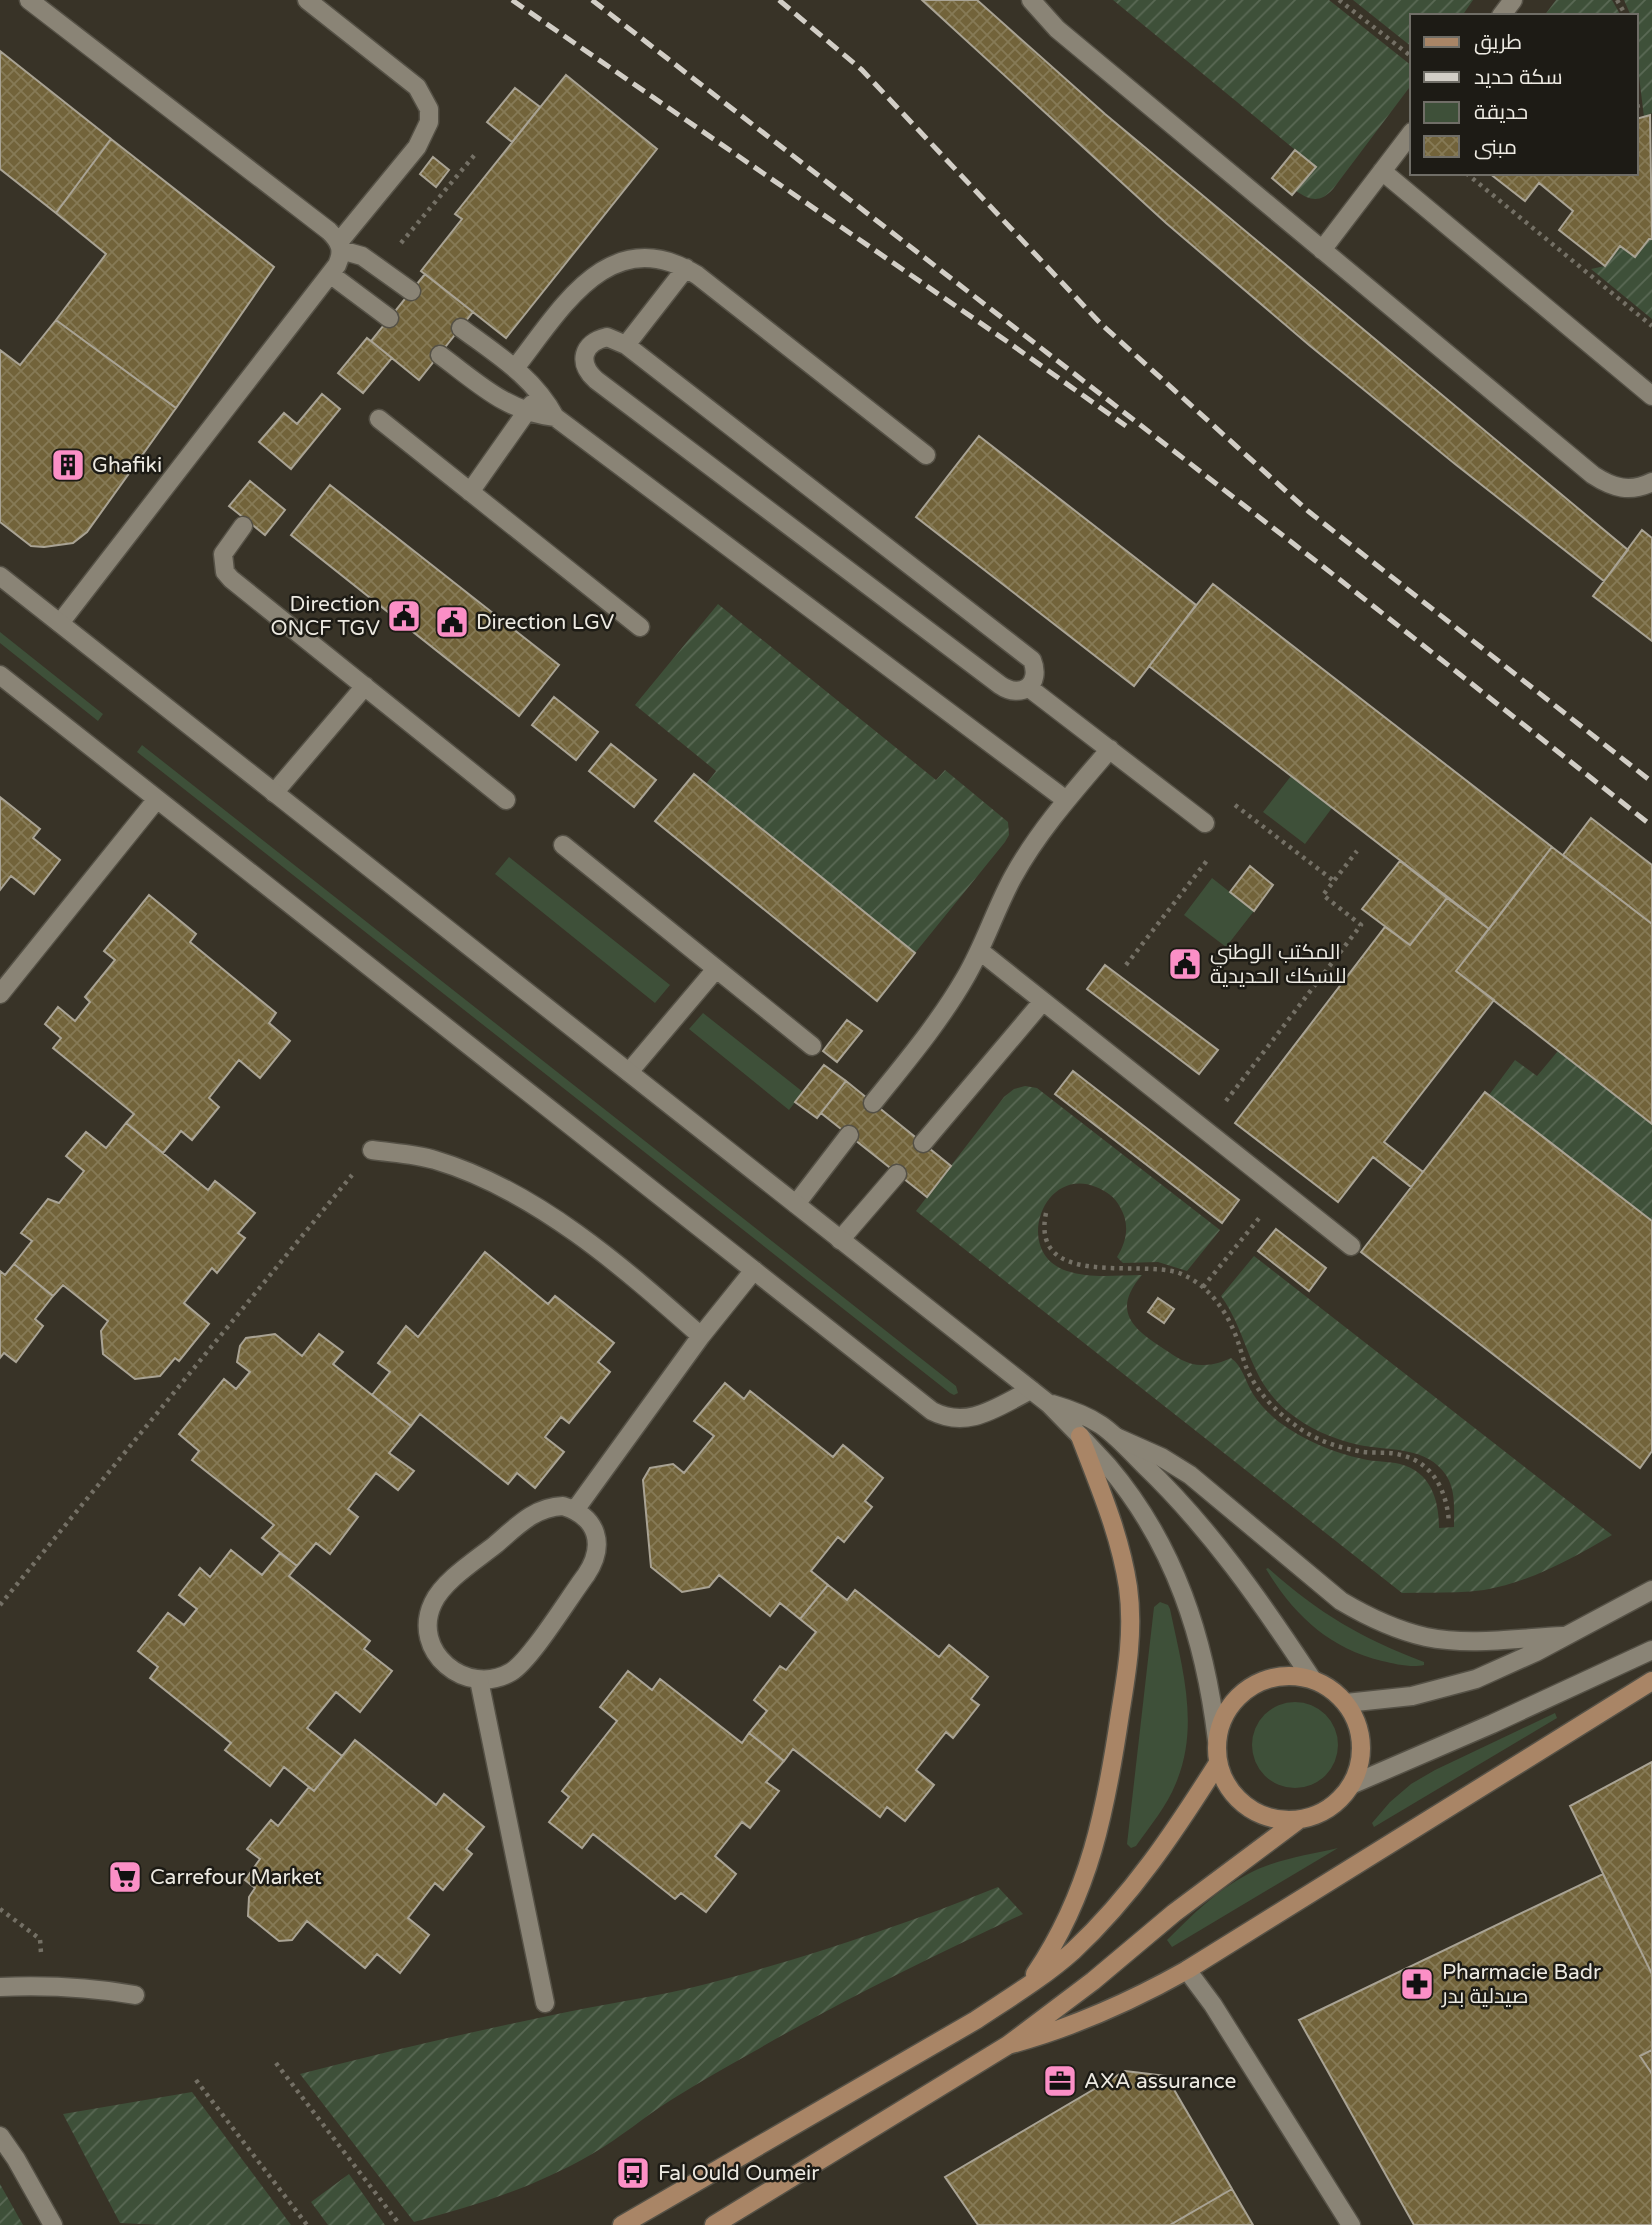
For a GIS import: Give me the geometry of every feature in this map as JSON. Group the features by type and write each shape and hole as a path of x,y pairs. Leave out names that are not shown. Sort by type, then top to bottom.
{"main road":[{"path":"1025,1988 1047,1956 1082,1884 1096,1847 1108,1795 1129,1656 1128,1590 1123,1558 1114,1525 1080,1436"},
{"path":"1284,1676 1312,1679 1331,1689 1346,1703 1355,1718 1362,1751 1353,1784 1336,1805 1311,1818 1297,1821 1268,1818 1247,1807 1230,1792 1218,1763 1217,1740 1226,1713 1234,1701 1256,1683 1284,1676"},
{"path":"1008,2045 1044,2035 1102,2013 1187,1970 1652,1681"},
{"path":"622,2225 976,2020 1025,1988 1071,1952 1111,1913 1148,1869 1218,1763"},
{"path":"714,2225 1008,2045 1073,1997 1194,1897 1297,1821"}],"street":[{"path":"29,0 329,231 340,246 381,268 411,291"},
{"path":"60,624 337,265 340,246 416,147 429,122 429,109 417,86 307,0"},
{"path":"1031,0 1058,29 1593,475 1608,485 1625,489 1642,487 1652,482"},
{"path":"1322,250 1410,135"},
{"path":"1382,171 1652,396"},
{"path":"515,368 575,292 602,269 635,259 670,261 686,268 926,455"},
{"path":"626,345 686,268"},
{"path":"330,274 389,318"},
{"path":"461,328 515,368 540,392 555,417 1066,800"},
{"path":"607,337 626,345 1032,660 1036,669 1034,680 1019,691 1009,691 1000,685 589,374 584,365 585,354 590,345 607,337"},
{"path":"440,355 500,399 526,412 555,417"},
{"path":"470,492 540,392"},
{"path":"379,419 640,627"},
{"path":"243,526 223,554 225,572 506,800"},
{"path":"0,576 1049,1404 1108,1467 1157,1537 1176,1575 1204,1656 1217,1740"},
{"path":"0,675 932,1410 943,1417 969,1419 1031,1390"},
{"path":"274,793 365,686"},
{"path":"1028,687 1205,823"},
{"path":"873,1103 947,1009 981,951 1012,878 1028,851 1066,800 1110,749"},
{"path":"0,994 157,799"},
{"path":"563,845 812,1046"},
{"path":"981,951 1351,1246"},
{"path":"629,1072 716,969"},
{"path":"923,1143 1043,1001"},
{"path":"796,1205 849,1135"},
{"path":"372,1150 435,1160 474,1174 512,1193 579,1236 642,1283 701,1336"},
{"path":"841,1240 897,1174"},
{"path":"575,1510 701,1336 754,1270"},
{"path":"1049,1404 1089,1418 1116,1437 1161,1480 1249,1586 1312,1679"},
{"path":"1116,1437 1161,1457 1190,1475 1340,1601 1368,1617 1417,1635 1458,1641 1563,1636"},
{"path":"563,1506 575,1510 588,1519 595,1532 597,1547 594,1562 525,1659 512,1671 497,1678 479,1680 446,1668 435,1654 429,1637 428,1619 433,1602 444,1588 527,1518 550,1507 563,1506"},
{"path":"1346,1703 1412,1696 1444,1689 1507,1667 1652,1590"},
{"path":"1353,1784 1652,1650"},
{"path":"479,1680 545,2003"},
{"path":"1187,1970 1213,2005 1351,2225"},
{"path":"0,1987 90,1987 135,1994"},
{"path":"0,2136 53,2225"}],"path":[{"path":"1339,0 1410,55"},
{"path":"381,268 477,152"},
{"path":"1468,175 1652,326"},
{"path":"1126,965 1225,837 1205,823 1225,797 1334,881"},
{"path":"1205,1130 1361,925 1324,895 1357,851"},
{"path":"0,1605 372,1150"},
{"path":"1046,1213 1043,1228 1046,1241 1055,1253 1079,1265 1103,1269 1167,1270 1203,1287 1224,1311 1251,1378 1280,1413 1308,1433 1339,1446 1362,1452 1401,1455 1418,1462 1432,1473 1442,1488 1448,1505 1449,1523"},
{"path":"1203,1287 1246,1234"},
{"path":"0,1909 40,1939 45,1985"},
{"path":"276,2063 400,2225"},
{"path":"196,2080 307,2225"}],"green space":[{"path":"1113,0 1329,0 1410,64 1410,87 1333,189 1324,197 1315,199 1296,191 1316,167"},
{"path":"1353,0 1473,0 1463,14 1410,14 1410,45"},
{"path":"1556,0 1612,0 1620,14 1546,14"},
{"path":"1624,0 1652,0 1652,113 1644,117 1638,68 1638,14 1630,14"},
{"path":"1649,239 1652,239 1652,319 1591,269 1605,266 1620,246 1635,257"},
{"path":"718,604 936,780 945,770 1008,822 1009,835 1005,842 915,953 706,784 716,771 635,705"},
{"path":"0,632 103,714 98,721 0,643"},
{"path":"142,745 956,1386 958,1393 950,1393 137,752"},
{"path":"1291,776 1332,808 1305,844 1263,812"},
{"path":"509,857 670,985 655,1003 495,874"},
{"path":"1212,878 1254,911 1226,947 1184,915"},
{"path":"703,1013 803,1092 789,1110 689,1029"},
{"path":"1558,1051 1652,1124 1652,1221 1489,1095 1515,1060 1537,1076"},
{"path":"1025,1086 1037,1088 1220,1230 1187,1271 1158,1262 1123,1263 1117,1257 1125,1239 1125,1220 1118,1203 1110,1195 1096,1187 1077,1184 1061,1188 1049,1199 1041,1214 1038,1231 1041,1247 1050,1261 1067,1271 1085,1275 1142,1275 1128,1298 1127,1308 1129,1317 1142,1334 1178,1358 1193,1364 1211,1364 1231,1358 1265,1409 1288,1429 1308,1440 1352,1456 1411,1468 1426,1480 1431,1488 1437,1507 1439,1528 1454,1527 1451,1487 1446,1475 1429,1459 1407,1451 1339,1440 1312,1428 1287,1411 1274,1398 1256,1370 1238,1326 1221,1296 1254,1256 1612,1535 1550,1568 1501,1586 1464,1592 1402,1593 916,1211 1004,1097 1014,1089"},
{"path":"1266,1569 1341,1623 1380,1644 1424,1662 1424,1665 1409,1666 1382,1661 1345,1648 1301,1615 1277,1586"},
{"path":"1160,1602 1168,1605 1170,1609 1184,1675 1187,1740 1183,1762 1172,1791 1158,1816 1136,1846 1131,1848 1127,1844 1154,1607"},
{"path":"1295,1702 1319,1709 1331,1721 1338,1745 1331,1769 1319,1781 1295,1788 1271,1781 1259,1769 1252,1745 1259,1721 1271,1709"},
{"path":"1555,1713 1557,1718 1374,1827 1372,1823 1390,1802 1411,1784"},
{"path":"1338,1848 1172,1947 1167,1940 1215,1895 1248,1874 1281,1861"},
{"path":"998,1887 1023,1914 886,1980 786,2033 681,2094 602,2148 550,2176 506,2194 437,2216 414,2222 300,2074 486,2029 710,1983 856,1940"},
{"path":"192,2092 291,2225 120,2223 63,2114"},
{"path":"349,2174 385,2225 328,2225 311,2202"},
{"path":"0,2184 23,2225 0,2225"}],"building":[{"path":"922,0 977,0 1105,114 1628,550 1604,581 1309,345 1166,223"},
{"path":"0,51 111,139 56,213 0,169"},
{"path":"566,75 657,149 506,338 421,271 462,219 455,214"},
{"path":"515,88 540,107 512,142 487,122"},
{"path":"1650,115 1652,239 1649,239 1635,257 1620,246 1605,266 1559,230 1573,211 1539,183 1525,201 1492,175 1638,175 1638,118"},
{"path":"111,139 274,267 176,408 56,320 106,254 56,213"},
{"path":"1295,150 1316,167 1292,195 1272,178"},
{"path":"433,157 449,170 436,187 420,174"},
{"path":"425,274 473,312 419,380 371,341"},
{"name":"Ghafiki","path":"56,320 176,408 87,532 73,543 31,546 0,522 0,350 20,365"},
{"path":"367,338 392,358 363,393 338,373"},
{"path":"322,394 340,409 291,469 259,442 284,413 297,424"},
{"path":"979,436 1196,605 1134,686 916,517"},
{"path":"250,481 285,510 265,535 229,506"},
{"name":"Direction LGV","path":"330,485 559,665 519,716 291,535"},
{"path":"1642,530 1652,538 1652,641 1593,596"},
{"path":"1213,584 1552,847 1489,929 1149,666"},
{"path":"554,697 598,732 576,760 532,725"},
{"path":"611,744 656,780 634,807 589,771"},
{"path":"694,774 915,953 877,1001 655,821"},
{"path":"0,797 40,829 33,838 60,860 34,894 11,876 0,890"},
{"path":"1591,818 1652,865 1652,924 1563,855"},
{"path":"1552,847 1652,924 1652,1124 1456,971"},
{"path":"1400,861 1447,898 1410,945 1362,909"},
{"path":"1250,866 1273,885 1254,911 1230,892"},
{"path":"149,895 196,934 190,942 276,1013 269,1023 290,1041 260,1078 239,1060 209,1098 219,1107 192,1140 181,1131 163,1153 126,1123 134,1114 53,1048 61,1038 45,1024 58,1007 75,1021 90,1002 85,997 115,960 104,951"},
{"path":"1447,898 1489,929 1456,971 1494,1000 1384,1142 1423,1172 1411,1187 1373,1157 1338,1202 1235,1123 1385,927 1410,945"},
{"path":"1105,965 1218,1050 1199,1074 1087,989"},
{"path":"847,1020 862,1031 837,1062 823,1051"},
{"path":"824,1065 846,1081 817,1118 795,1102"},
{"path":"1073,1071 1239,1200 1222,1223 1055,1094"},
{"path":"846,1081 951,1166 927,1197 821,1113"},
{"path":"1485,1092 1652,1221 1652,1451 1640,1468 1361,1252"},
{"path":"126,1123 208,1190 215,1181 255,1213 238,1233 245,1238 217,1273 212,1268 184,1303 209,1324 179,1361 175,1358 160,1376 135,1379 103,1354 101,1331 108,1321 63,1285 53,1296 14,1264 32,1241 21,1233 48,1199 59,1203 84,1171 66,1156 86,1132 106,1148"},
{"path":"1276,1229 1326,1268 1309,1291 1258,1251"},
{"path":"485,1252 548,1304 555,1296 614,1343 598,1362 610,1372 569,1423 561,1417 545,1437 564,1452 535,1488 517,1473 508,1484 420,1414 411,1426 372,1395 390,1372 378,1363 406,1326 418,1337"},
{"path":"14,1264 53,1296 35,1319 43,1326 16,1362 4,1353 0,1358 0,1271 5,1275"},
{"path":"1158,1298 1174,1309 1164,1323 1148,1312"},
{"path":"275,1334 302,1356 319,1334 343,1352 333,1364 411,1426 389,1453 414,1471 398,1490 376,1473 348,1509 358,1517 330,1554 316,1543 297,1566 262,1538 274,1525 192,1460 199,1451 179,1434 224,1379 236,1389 250,1372 237,1362 240,1346 246,1338"},
{"path":"725,1383 744,1399 750,1391 833,1457 843,1445 883,1478 865,1501 872,1507 844,1542 838,1537 811,1571 828,1585 800,1619 780,1603 770,1616 719,1575 709,1587 682,1592 651,1567 643,1480 650,1468 673,1464 684,1473 714,1436 694,1421"},
{"path":"231,1550 262,1575 280,1553 297,1566 289,1576 370,1641 364,1649 392,1671 360,1712 336,1692 307,1728 342,1756 314,1791 284,1767 270,1786 225,1750 231,1743 150,1678 158,1667 138,1651 168,1613 184,1625 197,1609 179,1595 200,1568 210,1577"},
{"path":"828,1585 847,1600 855,1590 939,1657 949,1645 988,1677 971,1699 979,1705 953,1738 946,1732 916,1770 934,1785 905,1821 887,1807 880,1817 793,1749 784,1761 749,1733 767,1711 754,1700 780,1666 786,1670 816,1632 800,1619"},
{"path":"628,1671 652,1690 660,1679 742,1743 749,1733 784,1761 766,1782 779,1791 750,1828 742,1822 715,1856 736,1874 706,1912 681,1893 675,1899 593,1834 582,1848 549,1822 569,1797 562,1791 617,1721 600,1707"},
{"path":"355,1740 436,1805 444,1794 484,1827 466,1849 472,1854 443,1890 435,1883 408,1918 429,1935 400,1973 377,1954 365,1968 307,1921 292,1940 279,1941 248,1916 249,1897 255,1888 245,1880 260,1859 247,1849 271,1820 278,1826 309,1787 314,1791"},
{"path":"1652,1762 1652,1974 1570,1806"},
{"path":"1603,1874 1652,1974 1652,2050 1640,2056 1652,2074 1652,2225 1414,2225 1299,2020"},
{"path":"1652,2050 1652,2074 1640,2056"},
{"path":"1125,2071 1166,2076 1232,2189 1170,2225 978,2225 945,2177"},
{"path":"1232,2189 1253,2225 1170,2225"}],"railway":[{"path":"512,0 1126,426"},
{"path":"592,0 1339,579 1652,826"},
{"path":"779,0 862,70 1100,323 1308,511 1652,782"}],"place":[{"name":"Ghafiki","path":"68,465"},
{"name":"Direction ONCF TGV","path":"404,616"},
{"name":"Direction LGV","path":"452,622"},
{"name":"المكتب الوطني للسكك الحديدية","path":"1185,964"},
{"name":"Carrefour Market","path":"125,1877"},
{"name":"Pharmacie Badr صيدلية بدر","path":"1417,1984"},
{"name":"AXA assurance","path":"1060,2081"},
{"name":"Fal Ould Oumeir","path":"633,2173"}]}
